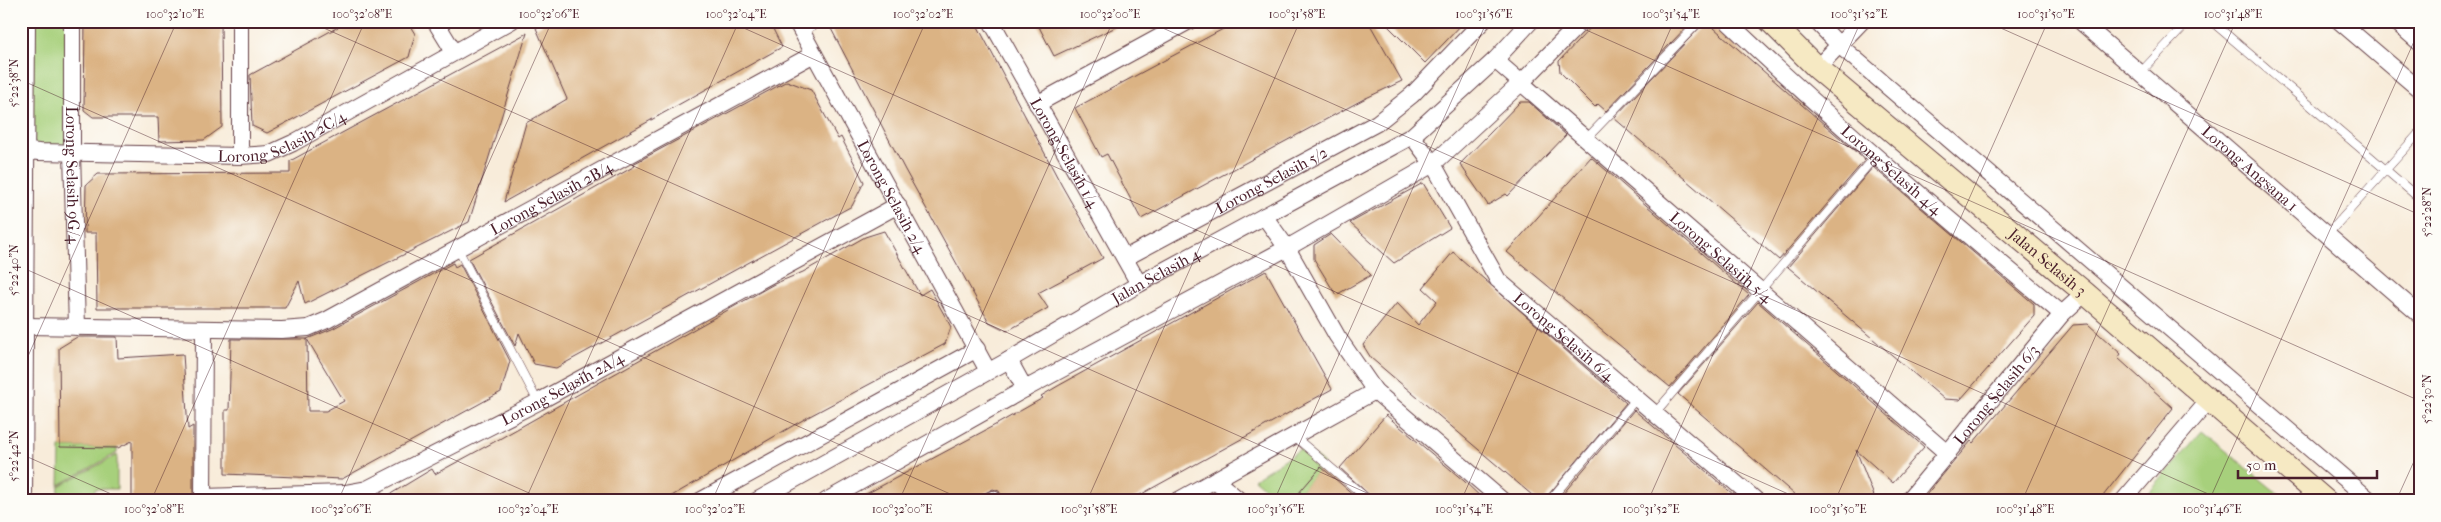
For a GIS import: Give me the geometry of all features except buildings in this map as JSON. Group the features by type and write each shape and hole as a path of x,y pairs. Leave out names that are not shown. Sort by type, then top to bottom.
{"street":[{"path":"24,501 26,326 24,149 27,21"},
{"name":"Lorong Selasih 9G/4","path":"72,21 72,153 77,327"},
{"path":"240,21 240,156"},
{"path":"435,21 454,52"},
{"name":"Lorong Selasih 2C/4","path":"24,149 72,153 240,156 269,154 294,143 511,21"},
{"name":"Lorong Selasih 1/4","path":"991,21 1139,284"},
{"path":"1037,104 1189,21"},
{"name":"Lorong Selasih 5/2","path":"1125,258 1377,123 1412,94 1484,21"},
{"name":"Jalan Selasih 4","path":"756,501 1009,360 1139,284 1412,136 1495,60 1532,21"},
{"path":"826,501 1025,389 1287,248 1433,164 1522,82 1582,21"},
{"name":"Lorong Selasih 4/4","path":"1727,21 1809,99 1875,157 2062,314"},
{"name":"Jalan Selasih 3","path":"1770,21 1817,68 2210,398 2326,501"},
{"name":"Jalan Selasih 3","path":"1816,21 1839,45 2371,501"},
{"path":"1817,68 1862,21"},
{"name":"Lorong Angsana 1","path":"2080,21 2420,315"},
{"path":"2339,21 2420,90"},
{"path":"2395,21 2420,43"},
{"name":"Lorong Selasih 2/4","path":"799,26 988,371"},
{"name":"Lorong Selasih 2B/4","path":"26,326 282,330 308,328 327,320 814,54"},
{"name":"Lorong Selasiih 5/4","path":"1495,60 1762,290 1948,454"},
{"name":"Lorong Selasih 6/4","path":"1412,136 1433,164 1498,280 1757,501"},
{"name":"Lorong Selasih 2A/4","path":"203,499 345,493 368,489 538,402 898,206"},
{"path":"1264,216 1287,248 1337,336 1375,391 1503,501"},
{"name":"Lorong Selasih 6/3","path":"1908,501 2062,314 2085,293"},
{"path":"203,499 204,329"},
{"path":"700,501 977,349"},
{"path":"1009,360 1025,389"},
{"path":"1177,501 1375,391"},
{"path":"2123,501 2210,398"},
{"path":"1215,480 1240,501"}],"lane":[{"path":"799,26 821,21"},
{"path":"1587,138 1700,21"},
{"path":"2140,73 2189,21"},
{"path":"2211,21 2420,199"},
{"path":"2327,235 2420,132"},
{"path":"1655,413 1875,157"},
{"path":"458,249 538,402"},
{"path":"1549,501 1636,398"},
{"path":"1295,437 1370,501"}],"green space":[{"path":"21,21 72,21 72,153 28,151"},
{"path":"2202,431 2287,501 2142,501"},
{"path":"60,447 117,448 117,453 59,485"},
{"path":"1304,447 1324,464 1292,501 1280,501 1254,479"},
{"path":"117,455 117,489 95,489 94,501 57,501 59,486"}]}
